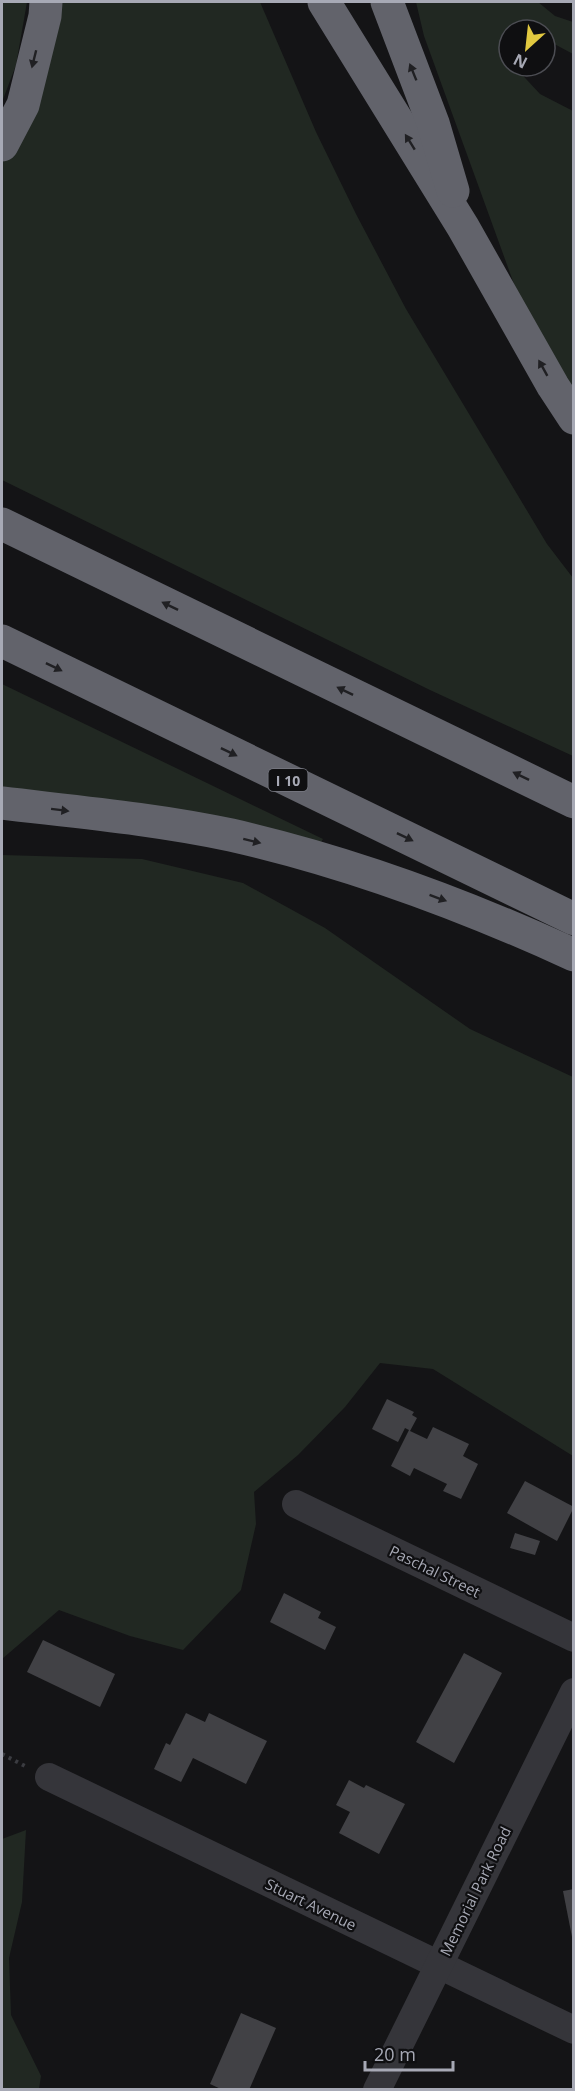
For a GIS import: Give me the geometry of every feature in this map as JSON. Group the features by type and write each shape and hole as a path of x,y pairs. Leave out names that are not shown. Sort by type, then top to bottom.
{"highway":[{"path":"2,145 23,105 45,16 45,2"},
{"path":"324,2 463,227 573,418"},
{"path":"387,2 433,123 463,227"},
{"path":"2,524 573,802"},
{"name":"I 10","path":"2,641 573,919"},
{"path":"2,803 230,835 351,866 495,919 573,955"}],"street":[{"name":"Paschal Street","path":"296,1504 573,1638"},
{"name":"Memorial Park Road","path":"377,2090 573,1692"},
{"name":"Stuart Avenue","path":"49,1777 573,2030"}],"shaded area":[{"path":"2,2 27,2 16,65 2,102"},
{"path":"56,2 260,2 316,132 406,309 547,544 573,578 573,756 430,690 2,480 2,160"},
{"path":"416,2 538,2 555,16 573,22 573,54 557,45 557,18 497,18 497,78 525,78 540,94 573,111 573,406 522,306 424,36"},
{"path":"2,684 323,839 320,844 2,796"},
{"path":"2,855 142,859 243,883 325,928 470,1029 573,1077 573,1456 433,1369 380,1363 345,1407 298,1455 254,1492 256,1524 241,1590 183,1650 130,1636 59,1610 2,1659"},
{"path":"26,1830 22,1902 9,1958 11,2015 41,2076 39,2089 2,2089 2,1839"}],"building":[{"path":"387,1399 414,1412 412,1415 417,1418 410,1431 427,1439 433,1427 469,1444 463,1456 478,1464 461,1499 443,1491 447,1484 414,1468 410,1476 391,1466 409,1430 405,1428 398,1442 372,1429"},
{"path":"525,1481 574,1507 557,1541 507,1513"},
{"path":"515,1533 540,1541 535,1555 510,1548"},
{"path":"284,1593 321,1612 318,1618 336,1627 325,1650 270,1622"},
{"path":"43,1640 115,1674 100,1707 27,1672"},
{"path":"464,1653 502,1673 454,1763 416,1742"},
{"path":"186,1713 205,1722 209,1713 267,1741 246,1784 193,1758 181,1782 154,1769 166,1743 170,1745"},
{"path":"349,1780 364,1788 366,1785 405,1804 379,1854 339,1833 350,1812 336,1805"},
{"path":"574,1889 574,1937 572,1937 563,1891"},
{"path":"241,2013 276,2028 249,2090 223,2090 210,2084"}]}
